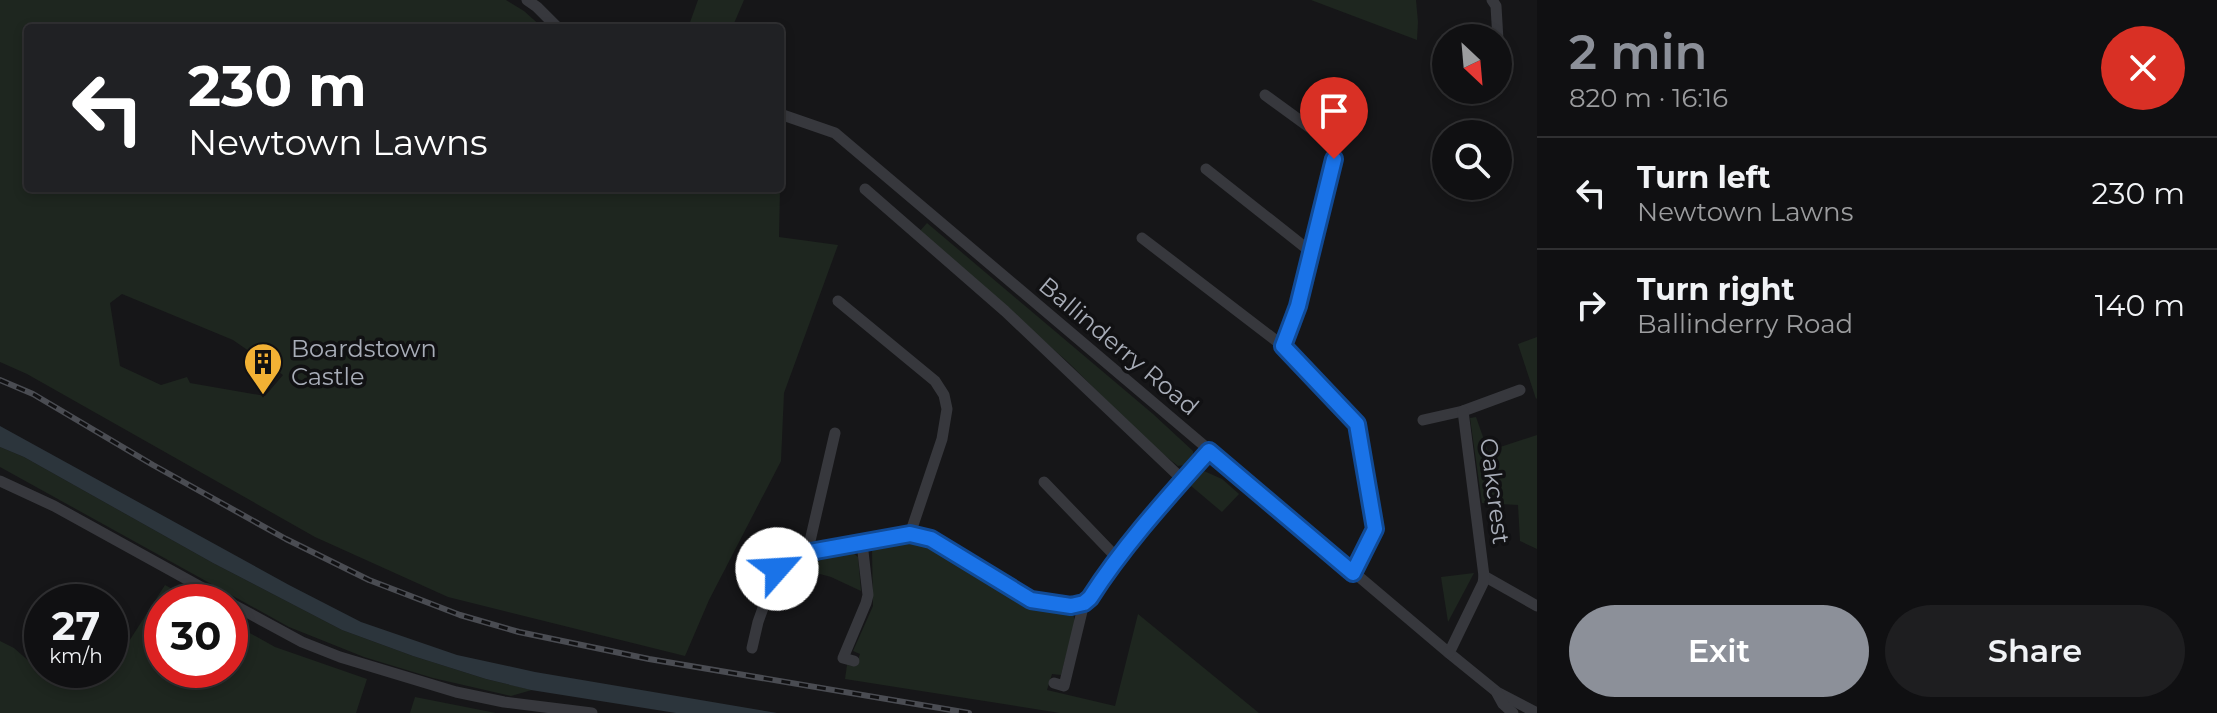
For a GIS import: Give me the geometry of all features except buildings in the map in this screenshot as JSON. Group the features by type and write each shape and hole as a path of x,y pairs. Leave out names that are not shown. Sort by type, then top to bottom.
{"street":[{"path":"527,0 554,24"},
{"path":"1492,0 1499,24"},
{"path":"1265,95 1331,143 1334,159 1298,306 1283,346"},
{"name":"Ballinderry Road","path":"784,115 835,133 1449,653 1497,692 1537,713"},
{"path":"1206,169 1311,252"},
{"path":"865,189 1016,321 1183,480"},
{"path":"1142,238 1283,346 1357,424 1375,529 1353,573"},
{"path":"838,301 935,381 944,395 947,409 942,439 910,534"},
{"name":"Oakcrest","path":"1423,420 1463,411 1520,390"},
{"name":"Oakcrest","path":"1449,653 1484,576 1463,411"},
{"path":"810,552 835,433"},
{"path":"752,648 777,569 786,561 810,552 910,534 931,539 1031,600 1071,606 1084,603 1209,451"},
{"path":"0,481 54,506 196,584"},
{"path":"1044,482 1118,559"},
{"path":"854,661 843,658 868,595 862,543"},
{"name":"Oakcrest","path":"1484,576 1537,606"},
{"path":"1054,683 1064,686 1084,603"},
{"path":"248,612 340,657 456,692 504,702 592,713"},
{"path":"1497,692 1503,704 1513,713"}],"shaded area":[{"path":"0,0 506,0 539,24 24,24 24,192 780,192 779,237 838,245 784,393 781,461 709,600 685,656 448,597 315,537 27,374 0,362","holes":["122,294 233,340 283,375 265,396 190,383 187,377 161,385 120,366 110,303"]},
{"path":"698,0 744,0 734,24 689,24"},
{"path":"1311,0 1416,0 1417,40"},
{"path":"927,223 1153,414 1193,451 1193,456 1184,465 1178,466 1149,443 1069,363 919,232"},
{"path":"1537,337 1537,398 1536,399 1518,344"},
{"path":"1476,417 1488,451 1537,435 1537,549 1520,541 1518,505 1482,503 1470,418"},
{"path":"0,426 361,622 457,655 535,672 777,713 676,713 531,690 413,656 342,630 213,563 24,457 0,447"},
{"path":"0,447 24,457 213,563 342,630 413,656 532,690 511,696 433,678 364,657 289,627 248,604 248,584 211,584 0,467"},
{"path":"1204,471 1222,479 1239,494 1222,512 1190,485"},
{"path":"913,541 934,548 1022,602 1073,613 1075,622 1061,675 1052,674 1047,690 1115,706 1138,614 1259,713 1060,713 845,679 847,665 856,666 860,654 853,651 873,606 872,549 882,544"},
{"path":"852,552 858,557 861,591 831,577 794,567"},
{"path":"1474,573 1448,622 1441,577"},
{"path":"144,618 144,688 248,688 248,632 275,647 367,679 356,713 0,713 0,641 24,657 24,688 128,688 128,643"},
{"path":"415,697 496,713 410,713"}],"railway":[{"path":"0,380 33,394 286,539 369,580 460,615 519,632 649,659 969,713"}],"place":[{"name":"Boardstown Castle","path":"263,396"}],"route":[{"path":"777,569 786,561 810,552 910,534 931,539 1031,600 1071,606 1084,603 1155,512 1209,451 1353,573 1375,529 1357,424 1283,346 1298,306 1334,159"}]}
